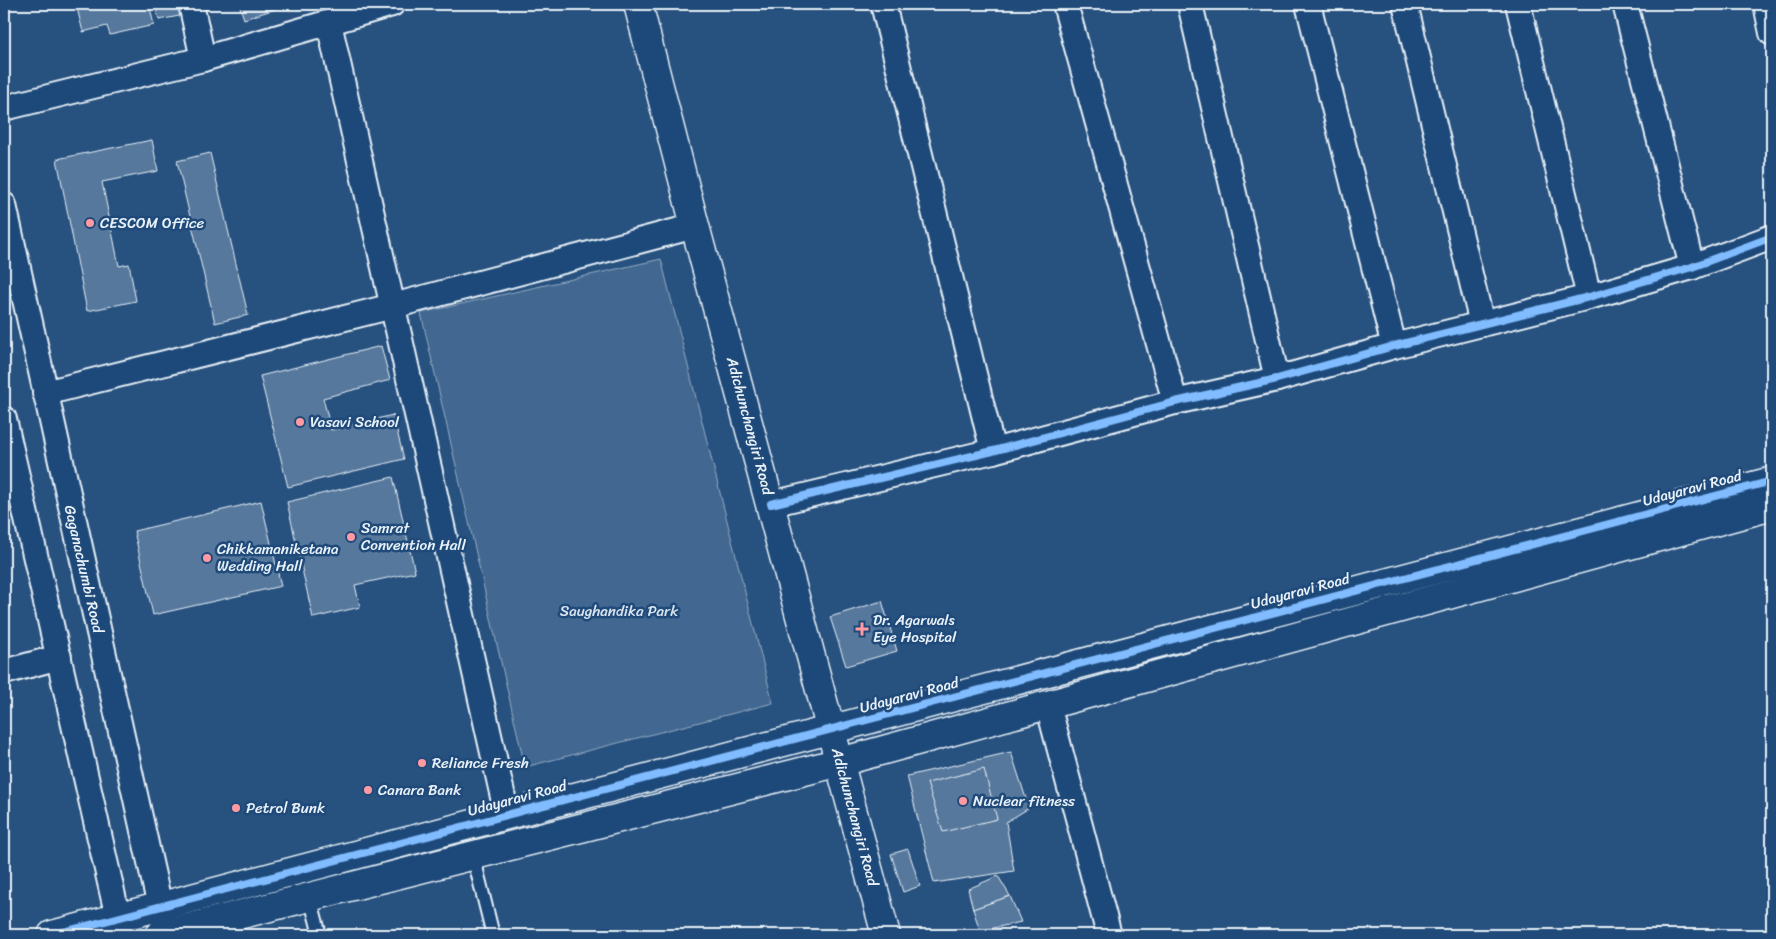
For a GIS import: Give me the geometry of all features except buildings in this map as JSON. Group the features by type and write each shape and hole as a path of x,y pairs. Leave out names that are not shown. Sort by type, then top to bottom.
{"street":[{"path":"191,4 203,59"},
{"path":"4,108 203,59 342,14 392,4"},
{"name":"Adichunchangiri Road","path":"638,4 695,226 886,935"},
{"path":"884,4 993,451"},
{"path":"1065,4 1175,402"},
{"path":"1190,4 1277,379"},
{"path":"1308,4 1394,346"},
{"path":"1406,4 1482,324"},
{"path":"1518,4 1589,297"},
{"path":"1625,4 1692,267"},
{"path":"1766,4 1772,33"},
{"path":"342,14 393,306 507,815"},
{"name":"Gaganachumbi Road","path":"4,205 160,906 163,934"},
{"path":"45,393 393,306 695,226"},
{"path":"771,504 993,451 1175,402 1277,379 1394,346 1589,297 1692,267 1772,237"},
{"path":"4,419 120,927"},
{"name":"Udayaravi Road","path":"52,935 120,927 160,906 1772,480"},
{"path":"163,934 840,762 1772,506"},
{"path":"4,672 59,657"},
{"path":"1048,705 1109,935"}],"lane":[{"path":"473,855 493,935"},
{"path":"310,897 320,935"}],"green space":[{"name":"Saughandika Park","path":"661,259 773,703 525,767 421,313"}],"cycle path":[{"path":"771,504 993,451 1175,402 1277,379 1394,346 1589,297 1692,267 1772,237"},
{"path":"52,935 1772,481"}],"place":[{"name":"CESCOM Office","path":"90,223"},
{"name":"Vasavi School","path":"300,422"},
{"name":"Samrat Convention Hall","path":"351,537"},
{"name":"Chikkamaniketana Wedding Hall","path":"207,558"},
{"name":"Dr. Agarwals Eye Hospital","path":"862,629"},
{"name":"Reliance Fresh","path":"422,763"},
{"name":"Canara Bank","path":"368,790"},
{"name":"Nuclear fitness","path":"963,801"},
{"name":"Petrol Bunk","path":"236,808"}]}
